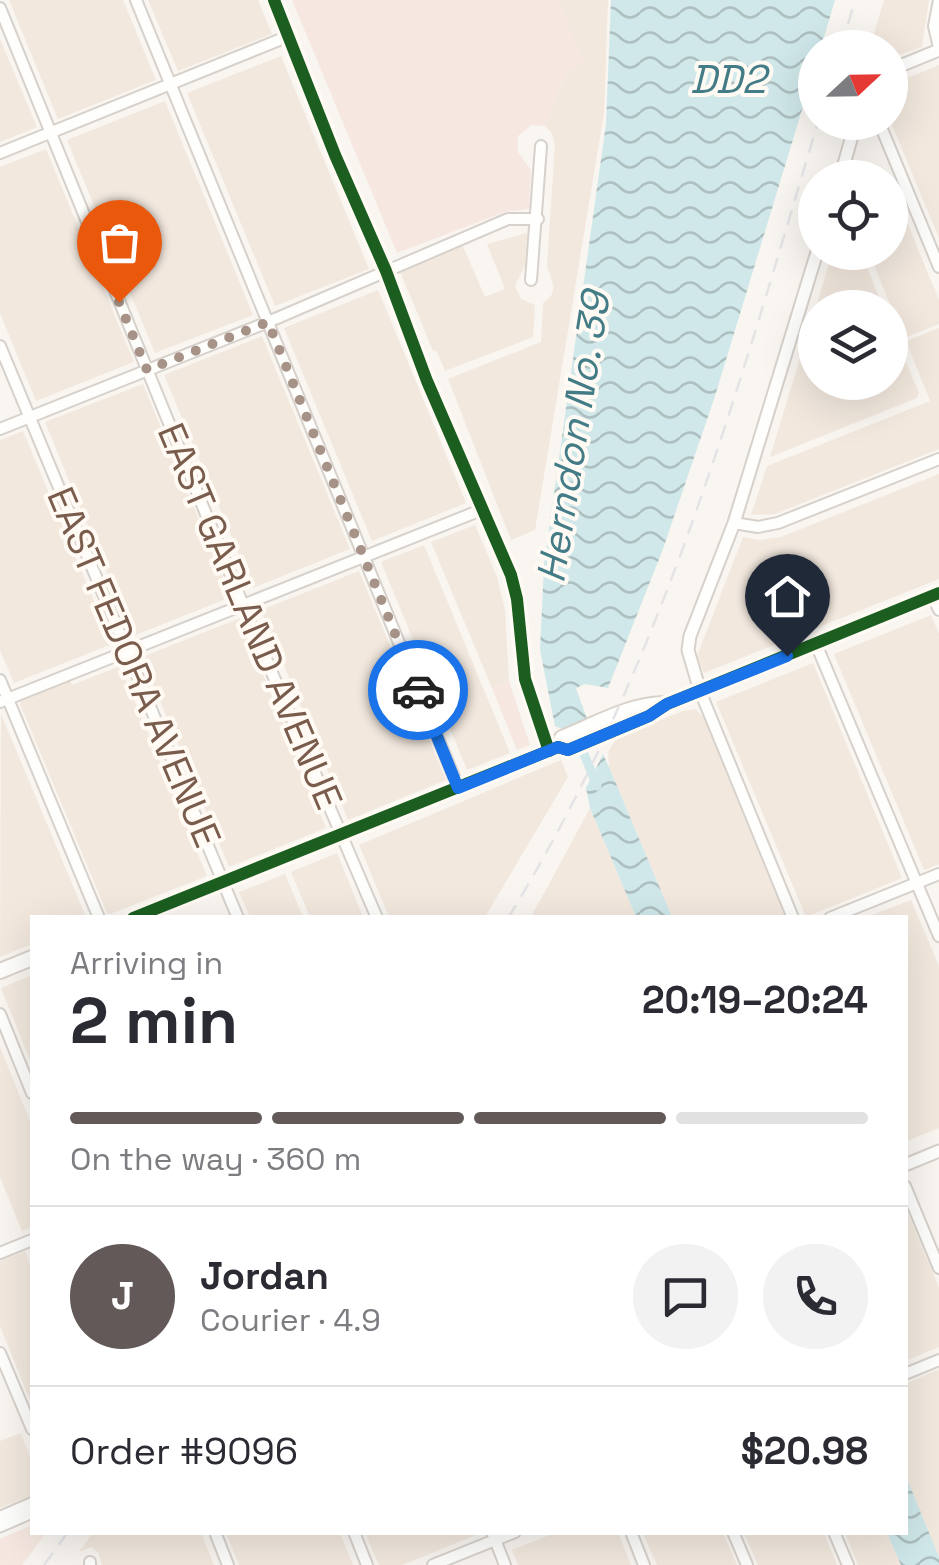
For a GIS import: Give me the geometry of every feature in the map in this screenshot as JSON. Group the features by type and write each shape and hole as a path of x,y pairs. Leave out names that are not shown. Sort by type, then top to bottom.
{"main road":[{"path":"140,915 560,746 646,704 667,704 936,594"},
{"path":"0,971 30,959"}],"street":[{"path":"136,0 458,788"},
{"path":"274,0 386,271 427,382 511,575 525,679 560,746"},
{"path":"908,62 939,49 934,26 939,0"},
{"name":"EAST GARLAND AVENUE","path":"0,8 243,605 376,915"},
{"path":"0,153 288,36"},
{"path":"886,140 939,267"},
{"path":"531,280 540,146"},
{"path":"0,429 268,322 508,220 538,219"},
{"path":"791,915 700,691 688,650 734,523 811,270"},
{"name":"EAST FEDORA AVENUE","path":"0,346 237,915"},
{"path":"734,523 758,527 778,524 939,460"},
{"path":"4,700 481,510"},
{"path":"936,594 939,610"},
{"path":"816,644 939,936"},
{"path":"0,680 4,700 98,915"},
{"path":"837,915 939,874"},
{"path":"0,1014 30,1088"},
{"path":"908,1164 939,1151"},
{"path":"908,1193 939,1268"},
{"path":"0,1253 30,1241"},
{"path":"0,1352 30,1424"},
{"path":"908,1373 939,1360"},
{"path":"0,1519 30,1504"},
{"path":"0,1519 30,1512"},
{"path":"216,1535 228,1565"},
{"path":"355,1535 367,1565"},
{"path":"632,1535 644,1565"},
{"path":"734,1535 747,1565"},
{"path":"835,1535 848,1565"},
{"path":"434,1565 494,1536 506,1565"}],"shaded area":[{"path":"9,0 123,0 156,80 58,119"},
{"path":"148,0 258,0 272,34 178,71"},
{"path":"292,0 558,0 584,63 567,70 545,126 532,125 518,136 518,152 531,170 529,209 505,212 397,253"},
{"path":"558,0 608,0 604,113 535,530 511,540 448,379 541,342 543,303 554,287 547,266 555,144 545,126 567,70 583,62"},
{"path":"884,0 929,0 922,47 908,52 908,30 875,30"},
{"path":"0,39 37,127 0,142"},
{"path":"281,56 369,269 275,306 187,93"},
{"path":"939,65 939,238 898,140 908,140 908,78"},
{"path":"165,101 253,315 155,353 67,140"},
{"path":"46,149 134,362 36,401 0,313 0,167"},
{"path":"908,225 939,300 939,324 908,336 908,290 884,290 876,270 908,270"},
{"path":"527,233 525,265 515,286 521,299 535,305 533,337 445,371 399,269 462,244 485,297 505,289 487,244"},
{"path":"827,270 868,270 876,290 821,290"},
{"path":"378,290 466,503 372,541 284,328"},
{"path":"939,328 939,449 775,514 751,515 767,466 930,401 908,340"},
{"path":"262,336 350,549 253,588 164,375"},
{"path":"798,365 798,400 908,400 908,367 919,393 917,398 770,457"},
{"path":"143,384 231,597 133,636 45,422"},
{"path":"23,431 112,644 14,683 0,650 0,440"},
{"path":"939,474 939,579 704,673 697,656 743,537 781,537"},
{"path":"475,525 497,577 505,610 509,681 492,688 431,542"},
{"path":"424,545 510,753 467,770 381,562"},
{"path":"359,571 446,780 348,820 261,610"},
{"path":"931,615 939,634 939,864 924,870 834,654"},
{"path":"240,618 326,828 229,867 142,657"},
{"path":"813,663 902,878 805,915 716,702"},
{"path":"120,666 207,876 110,914 20,704 70,681 72,685"},
{"path":"509,681 530,745 517,750 492,688"},
{"path":"695,709 703,717 784,915 671,915 609,767 608,752 617,737"},
{"path":"1,714 85,915 30,915 30,945 0,957"},
{"path":"561,760 568,777 486,915 388,915 359,845"},
{"path":"590,808 635,915 532,915"},
{"path":"337,853 362,915 309,915 291,872"},
{"path":"285,874 302,915 249,915 239,892"},
{"path":"911,900 939,966 939,1128 908,1141 908,915 872,915"},
{"path":"30,976 30,1060 1,988"},
{"path":"0,1047 30,1121 30,1228 22,1231 0,1177"},
{"path":"908,1213 939,1288 939,1347 908,1360"},
{"path":"25,1251 30,1265 30,1400 0,1326 0,1261"},
{"path":"939,1369 939,1557 908,1482 908,1383"},
{"path":"21,1433 30,1457 30,1496 0,1508 0,1441"},
{"path":"30,1526 30,1535 44,1535 22,1565 0,1565 0,1539"},
{"path":"91,1535 202,1535 214,1565 102,1565 98,1552 91,1547 79,1552"},
{"path":"227,1535 341,1535 353,1565 239,1565"},
{"path":"366,1535 476,1535 402,1565 379,1565"},
{"path":"550,1535 619,1535 631,1565 518,1565 512,1550"},
{"path":"644,1535 724,1535 737,1565 657,1565"},
{"path":"745,1535 825,1535 837,1565 758,1565"},
{"path":"846,1535 888,1535 901,1565 858,1565"}],"water":[{"name":"DD2","path":"611,0 835,0 826,30 798,30 798,123 715,396 663,549 608,688 585,684 576,688 587,719 562,729 555,726 540,650 544,565 606,124"},
{"path":"603,754 671,915 635,915 590,808 586,788"},
{"path":"908,1481 939,1565 901,1565 888,1535 908,1535"}],"waterway":[{"name":"Herndon No. 39","path":"582,749 597,786"}],"railway":[{"path":"846,30 855,0"},
{"path":"510,915 562,824 651,630 724,430 813,140"},
{"path":"44,1565 66,1535"}],"cycle path":[{"path":"274,0 427,381 511,575 525,679 549,751"},
{"path":"140,915 558,747 568,750 649,716 667,704 939,593"}],"way so far":[{"path":"119,302 147,370 268,322 418,690"}],"route":[{"path":"418,690 458,788 558,747 568,750 649,716 667,704 787,656"}]}
